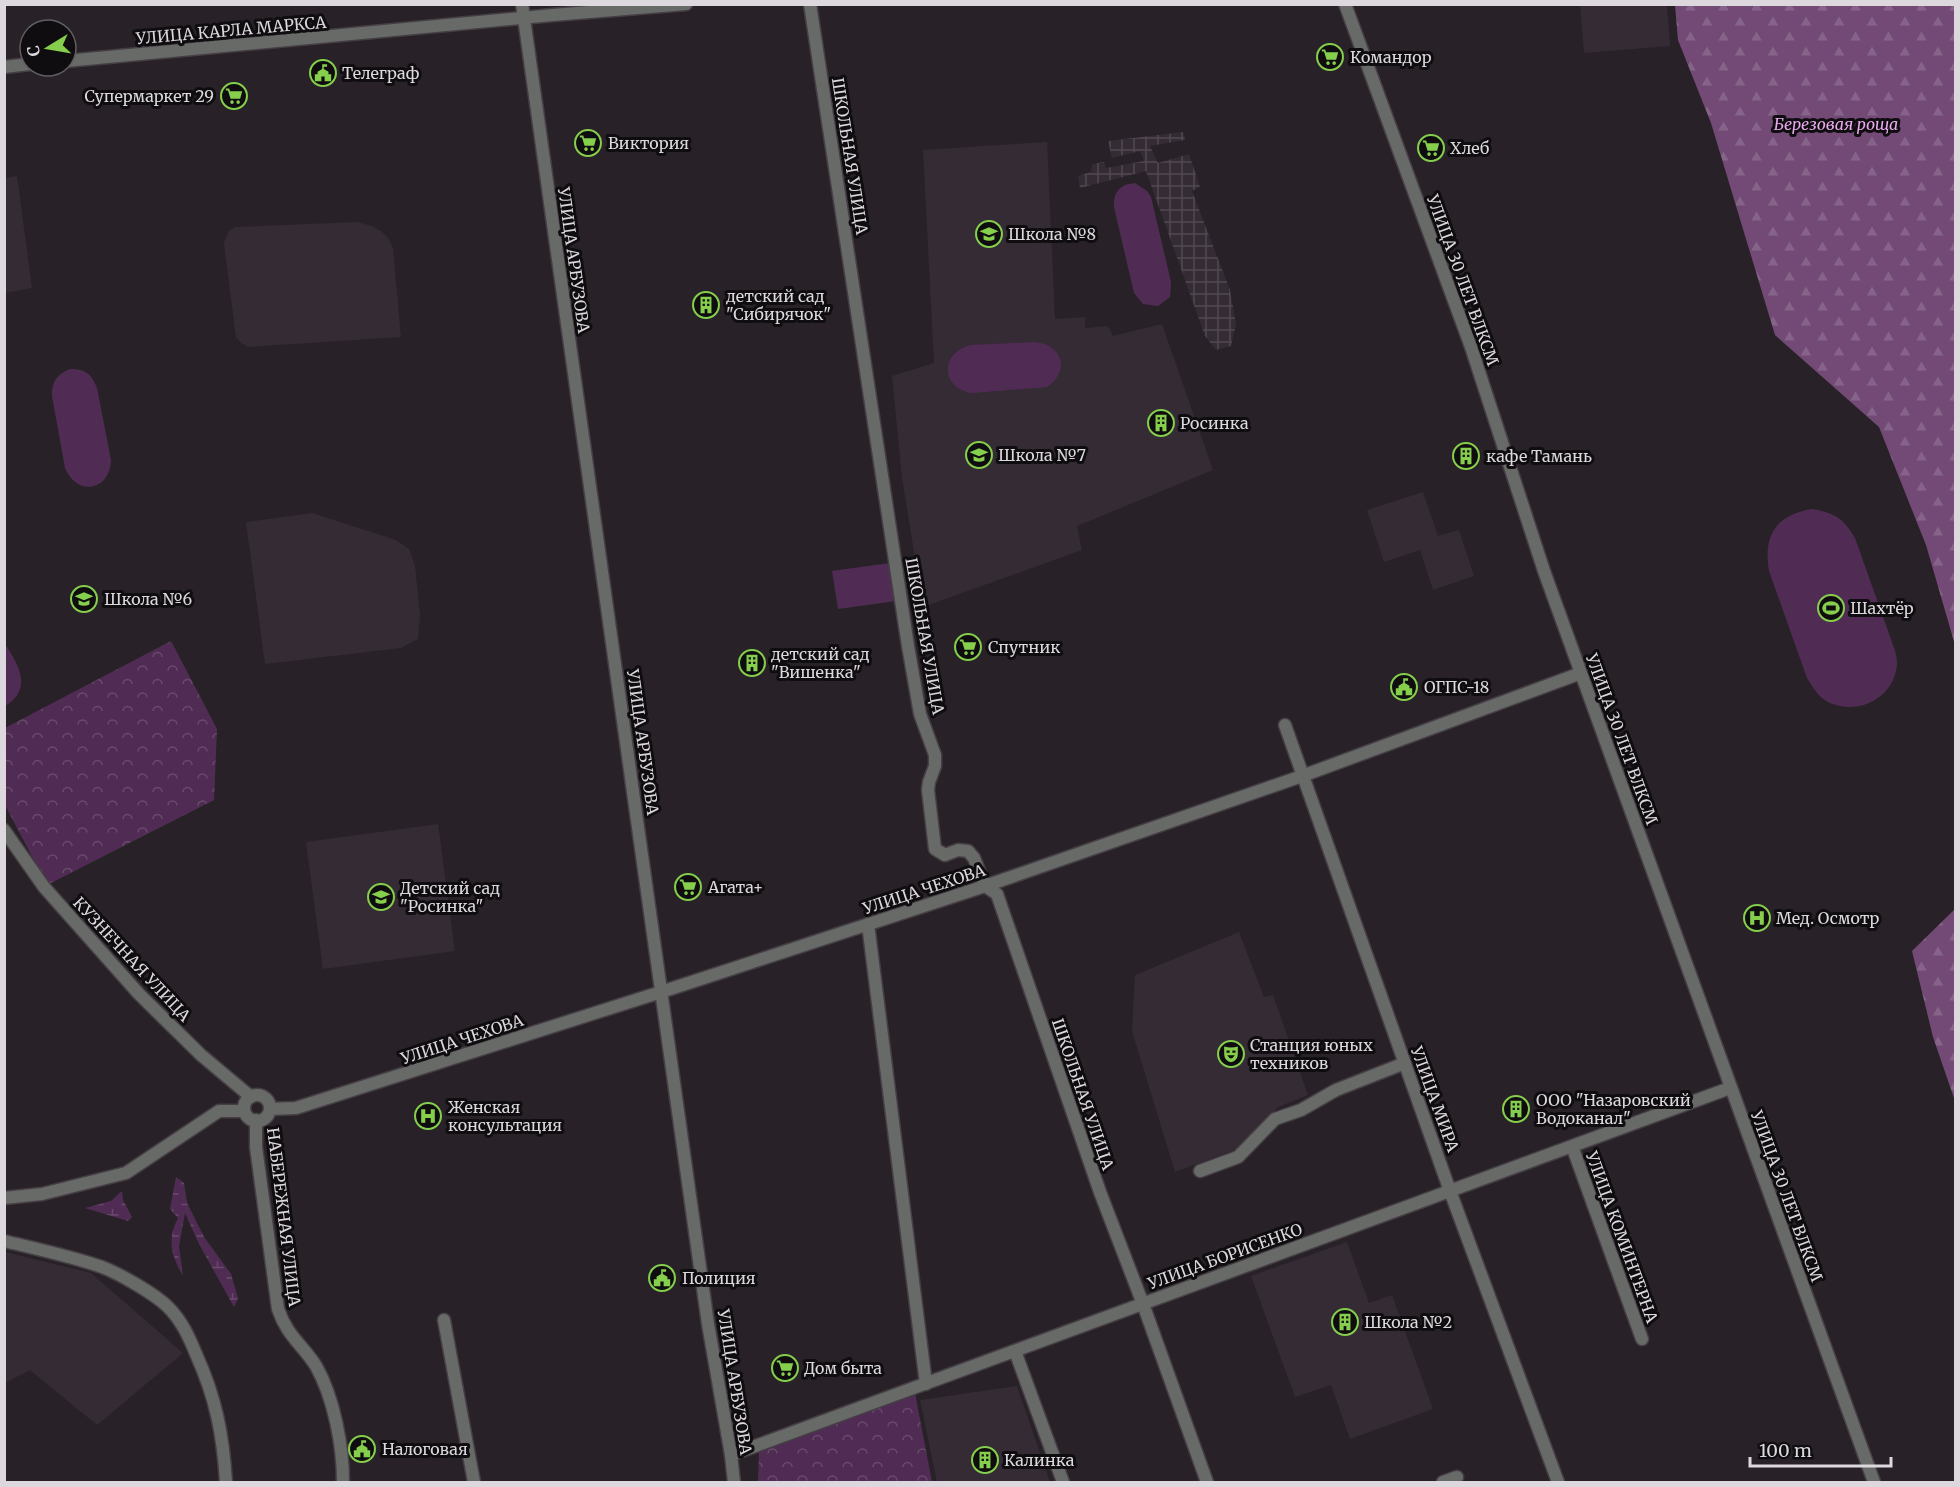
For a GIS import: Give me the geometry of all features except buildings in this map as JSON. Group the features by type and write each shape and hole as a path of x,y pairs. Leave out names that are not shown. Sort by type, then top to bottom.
{"street":[{"name":"УЛИЦА АРБУЗОВА","path":"522,4 708,1324 734,1482"},
{"name":"УЛИЦА КАРЛА МАРКСА","path":"78,60 686,4"},
{"name":"ШКОЛЬНАЯ УЛИЦА","path":"810,4 920,714 935,755 935,766 928,790 935,849 939,854 945,855 958,850 968,851 974,858 984,886 997,894 1100,1192 1207,1482"},
{"name":"УЛИЦА 30 ЛЕТ ВЛКСМ","path":"1345,4 1471,348 1544,571 1874,1482"},
{"name":"УЛИЦА ЧЕХОВА","path":"270,1109 296,1108 984,886 1302,776 1581,673"},
{"name":"УЛИЦА МИРА","path":"1285,724 1450,1191 1558,1482"},
{"name":"КУЗНЕЧНАЯ УЛИЦА","path":"4,830 44,887 139,994 201,1055 251,1097"},
{"path":"868,924 926,1384"},
{"path":"1200,1171 1238,1157 1275,1119 1301,1110 1336,1090 1405,1063"},
{"name":"УЛИЦА БОРИСЕНКО","path":"731,1455 1730,1088"},
{"path":"255,1095 265,1097 270,1109 268,1115 260,1121 250,1119 244,1111 246,1101 255,1095"},
{"path":"4,1198 42,1194 126,1173 219,1112 244,1111"},
{"name":"НАБЕРЕЖНАЯ УЛИЦА","path":"256,1120 256,1147 278,1309 282,1323 315,1364 324,1382 331,1401 341,1453 343,1482"},
{"name":"УЛИЦА КОМИНТЕРНА","path":"1572,1146 1642,1340"},
{"path":"4,1240 103,1268 150,1293 168,1307 185,1329 217,1410 226,1482"},
{"path":"444,1320 474,1482"},
{"path":"1015,1351 1063,1482"},
{"path":"1443,1482 1457,1477"}],"shaded area":[{"path":"1580,5 1667,5 1670,46 1584,53"},
{"path":"1183,132 1185,140 1150,146 1158,163 1189,154 1200,187 1192,191 1230,290 1236,324 1231,346 1216,350 1205,336 1146,171 1080,188 1078,176 1091,172 1092,164 1104,162 1106,168 1144,161 1140,151 1112,158 1108,141"},
{"path":"1047,142 1055,319 1085,317 1085,328 1108,326 1113,336 1162,324 1213,470 1077,526 1082,550 923,607 902,478 892,376 934,363 923,150"},
{"path":"17,176 32,288 5,293 5,178"},
{"path":"357,222 381,231 389,239 393,248 401,337 248,347 241,343 236,337 224,243 229,231 235,227"},
{"path":"1423,492 1438,536 1459,530 1474,576 1433,590 1420,550 1384,562 1367,510"},
{"path":"312,513 396,540 409,549 415,566 420,615 418,639 401,648 265,664 246,522"},
{"name":"Детский сад \"Росинка\"","path":"438,824 455,951 323,969 306,842"},
{"path":"1239,932 1264,997 1273,995 1308,1095 1278,1107 1239,1148 1175,1172 1132,1031 1135,975"},
{"path":"1347,1242 1369,1303 1392,1295 1433,1409 1350,1439 1331,1385 1295,1397 1251,1276"},
{"path":"5,1252 91,1273 183,1353 97,1425 30,1370 5,1383"},
{"path":"1017,1386 1050,1482 937,1482 920,1400"}],"green space":[{"name":"Березовая роща","path":"1675,5 1955,5 1955,645 1926,545 1879,427 1775,335 1711,123 1678,40"},
{"path":"1135,183 1147,191 1151,197 1171,282 1170,297 1158,306 1143,304 1134,293 1114,207 1118,190 1125,185"},
{"path":"1035,342 1052,348 1060,360 1059,374 1047,387 973,393 962,390 950,378 949,363 960,349 970,345"},
{"path":"70,369 87,373 95,383 111,460 105,478 92,487 77,483 65,468 52,391 58,376"},
{"name":"Шахтёр","path":"1812,509 1838,517 1855,538 1895,651 1897,663 1891,684 1876,700 1855,707 1844,707 1824,700 1807,678 1769,571 1768,547 1775,529 1789,516"},
{"path":"890,563 896,601 838,609 832,571"},
{"path":"171,641 217,729 214,800 47,885 5,805 5,728"},
{"path":"5,644 19,668 21,684 14,699 5,706"},
{"path":"1955,909 1955,1101 1933,1037 1912,951"},
{"path":"176,1177 184,1183 187,1203 204,1237 231,1274 238,1298 234,1307 199,1244 185,1213 179,1246 183,1276 176,1261 172,1247 172,1233 178,1218 170,1209"},
{"path":"122,1191 123,1200 132,1217 128,1221 85,1208 111,1201"},
{"path":"915,1393 932,1482 758,1482 759,1450"}],"place":[{"name":"Командор","path":"1330,57"},
{"name":"Телеграф","path":"323,73"},
{"name":"Супермаркет 29","path":"234,96"},
{"name":"Виктория","path":"588,143"},
{"name":"Хлеб","path":"1431,148"},
{"name":"Школа №8","path":"989,234"},
{"name":"детский сад \"Сибирячок\"","path":"706,305"},
{"name":"Росинка","path":"1161,423"},
{"name":"Школа №7","path":"979,455"},
{"name":"кафе Тамань","path":"1466,456"},
{"name":"Школа №6","path":"84,599"},
{"name":"Шахтёр","path":"1831,608"},
{"name":"Спутник","path":"968,647"},
{"name":"детский сад \"Вишенка\"","path":"752,663"},
{"name":"ОГПС-18","path":"1404,687"},
{"name":"Агата+","path":"688,887"},
{"name":"Детский сад \"Росинка\"","path":"381,897"},
{"name":"Мед. Осмотр","path":"1757,918"},
{"name":"Станция юных техников","path":"1231,1054"},
{"name":"ООО \"Назаровский Водоканал\"","path":"1516,1109"},
{"name":"Женская консультация","path":"428,1116"},
{"name":"Полиция","path":"662,1278"},
{"name":"Школа №2","path":"1345,1322"},
{"name":"Дом быта","path":"785,1368"},
{"name":"Налоговая","path":"362,1449"},
{"name":"Калинка","path":"985,1460"}]}
